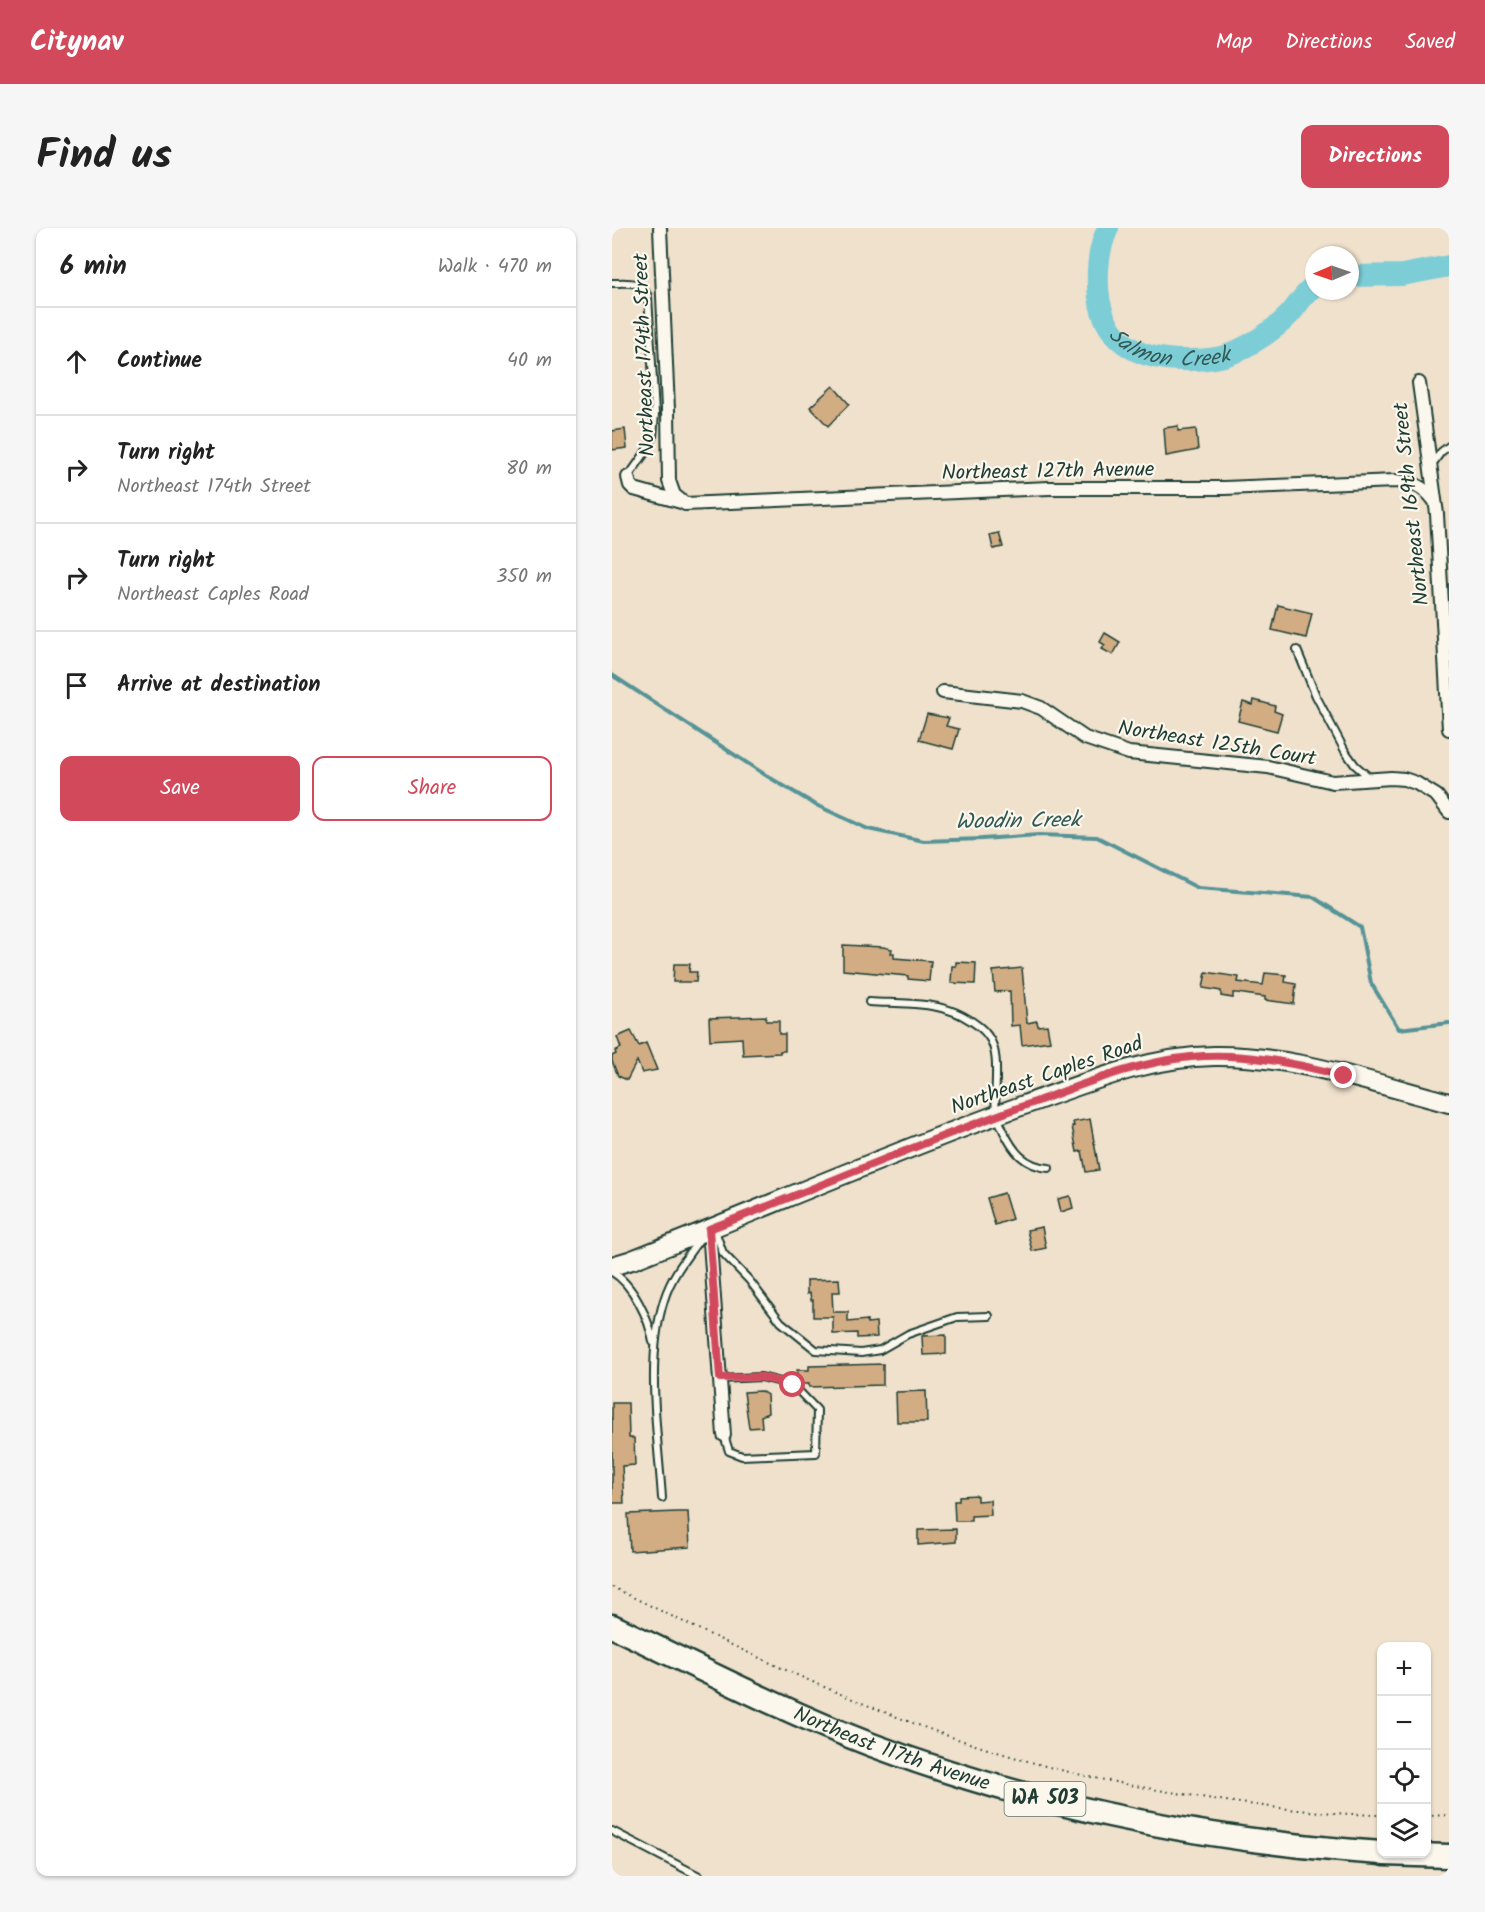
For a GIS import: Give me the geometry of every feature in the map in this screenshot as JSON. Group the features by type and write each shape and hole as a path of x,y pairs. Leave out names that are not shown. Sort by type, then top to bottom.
{"highway":[{"name":"Northeast 117th Avenue","path":"612,1626 726,1681 871,1744 1027,1795 1180,1830 1321,1849 1377,1853"},
{"name":"Northeast 117th Avenue","path":"1431,1855 1449,1856"}],"main road":[{"name":"Northeast Caples Road","path":"612,1266 996,1115 1130,1068 1163,1061 1215,1056 1287,1062 1449,1103"}],"street":[{"name":"Northeast 174th Street","path":"660,228 669,480 675,495 685,504"},
{"name":"Northeast 169th Street","path":"1419,383 1437,514 1449,729"},
{"name":"Northeast 127th Avenue","path":"628,477 634,489 685,504 1049,488 1224,488 1395,481 1418,484 1434,500"},
{"name":"Northeast 125th Court","path":"943,692 1022,701 1041,708 1085,738 1130,753 1268,767 1333,782 1391,778 1416,783 1437,796 1449,812"},
{"path":"709,1229 724,1435"}],"lane":[{"path":"612,283 636,284 644,288 648,296 655,414 653,437 628,477"},
{"path":"1431,466 1441,452 1449,446"},
{"path":"1298,650 1316,696 1345,751 1354,765 1372,780"},
{"path":"869,1002 934,1006 962,1016 978,1026 989,1037 995,1054 996,1115 1011,1147 1025,1161 1038,1167 1049,1168"},
{"path":"662,1498 654,1373 658,1324 664,1299 674,1276 709,1229 723,1253 749,1280 781,1322 816,1350 861,1353 880,1350 908,1334 957,1317 989,1316"},
{"path":"612,1272 623,1281 644,1312 655,1348"},
{"path":"720,1378 761,1377 793,1385 817,1410 816,1453 742,1456 729,1451 724,1435"},
{"path":"612,1831 699,1876"}],"path":[{"path":"612,1587 780,1669 884,1712 1015,1758 1103,1780 1249,1805 1377,1815"},
{"path":"1431,1816 1449,1815"}],"building":[{"path":"833,386 849,404 828,426 810,407"},
{"path":"1178,426 1178,431 1196,429 1198,450 1166,456 1164,428"},
{"path":"625,429 627,448 612,450 612,431"},
{"path":"999,533 1003,547 993,549 990,535"},
{"path":"1278,605 1312,613 1306,638 1272,630"},
{"path":"1105,633 1120,642 1113,655 1102,649 1105,645 1100,642"},
{"path":"1254,700 1275,706 1274,711 1282,714 1277,731 1238,721 1243,702 1253,705"},
{"path":"927,714 949,718 946,726 959,729 953,749 919,740"},
{"path":"843,945 883,947 892,949 891,953 894,953 894,958 931,961 929,981 908,979 908,976 843,970"},
{"path":"956,962 976,963 975,984 951,983 952,966 956,966"},
{"path":"674,964 690,964 689,972 697,972 696,982 673,982"},
{"path":"1022,968 1027,1023 1037,1021 1038,1026 1047,1025 1050,1041 1022,1045 1020,1025 1011,1026 1010,991 995,992 993,971"},
{"path":"1206,972 1239,977 1238,982 1263,985 1265,973 1286,975 1285,982 1296,984 1294,1004 1237,993 1233,993 1233,998 1221,996 1221,991 1203,988"},
{"path":"766,1016 766,1021 779,1021 779,1034 785,1034 785,1051 743,1055 742,1038 710,1040 709,1018"},
{"path":"631,1031 639,1046 646,1043 657,1070 642,1073 637,1061 627,1080 618,1076 612,1056 621,1048 617,1037"},
{"path":"1090,1119 1099,1170 1086,1172 1082,1151 1077,1152 1072,1126 1074,1126 1073,1122"},
{"path":"1004,1193 1012,1219 995,1225 987,1198"},
{"path":"1070,1196 1073,1208 1061,1212 1058,1199"},
{"path":"1042,1227 1046,1248 1032,1251 1027,1230"},
{"path":"839,1279 840,1292 832,1292 833,1312 848,1312 848,1322 867,1320 867,1323 876,1322 877,1337 857,1338 857,1333 833,1334 833,1317 813,1317 813,1300 811,1300 810,1293 807,1294 807,1280"},
{"path":"946,1335 946,1354 923,1355 922,1336"},
{"path":"883,1364 883,1385 809,1387 809,1384 797,1382 797,1370 809,1370 809,1366"},
{"path":"761,1391 767,1395 768,1413 761,1416 762,1427 749,1428 744,1392"},
{"path":"926,1391 927,1422 897,1422 896,1392"},
{"path":"612,1403 628,1403 629,1438 634,1438 635,1465 622,1466 624,1503 612,1503"},
{"path":"977,1495 977,1501 990,1500 991,1515 971,1516 971,1521 955,1521 954,1501 959,1501 959,1496"},
{"path":"688,1512 690,1547 630,1551 628,1514"},
{"path":"956,1529 956,1542 918,1545 918,1530"}],"waterway":[{"name":"Salmon Creek","path":"1108,228 1099,256 1100,305 1114,333 1125,344 1138,351 1170,359 1200,360 1233,353 1256,341 1277,326 1305,295"},
{"name":"Salmon Creek","path":"1359,276 1402,275 1449,266"},
{"name":"Woodin Creek","path":"612,675 767,776 816,805 868,829 924,841 1039,835 1097,837 1198,888 1313,897 1360,927 1371,983 1399,1029 1449,1023"}],"route":[{"path":"793,1385 761,1377 720,1378 709,1229 940,1136 1130,1068 1163,1061 1215,1056 1287,1062 1344,1076"}]}
